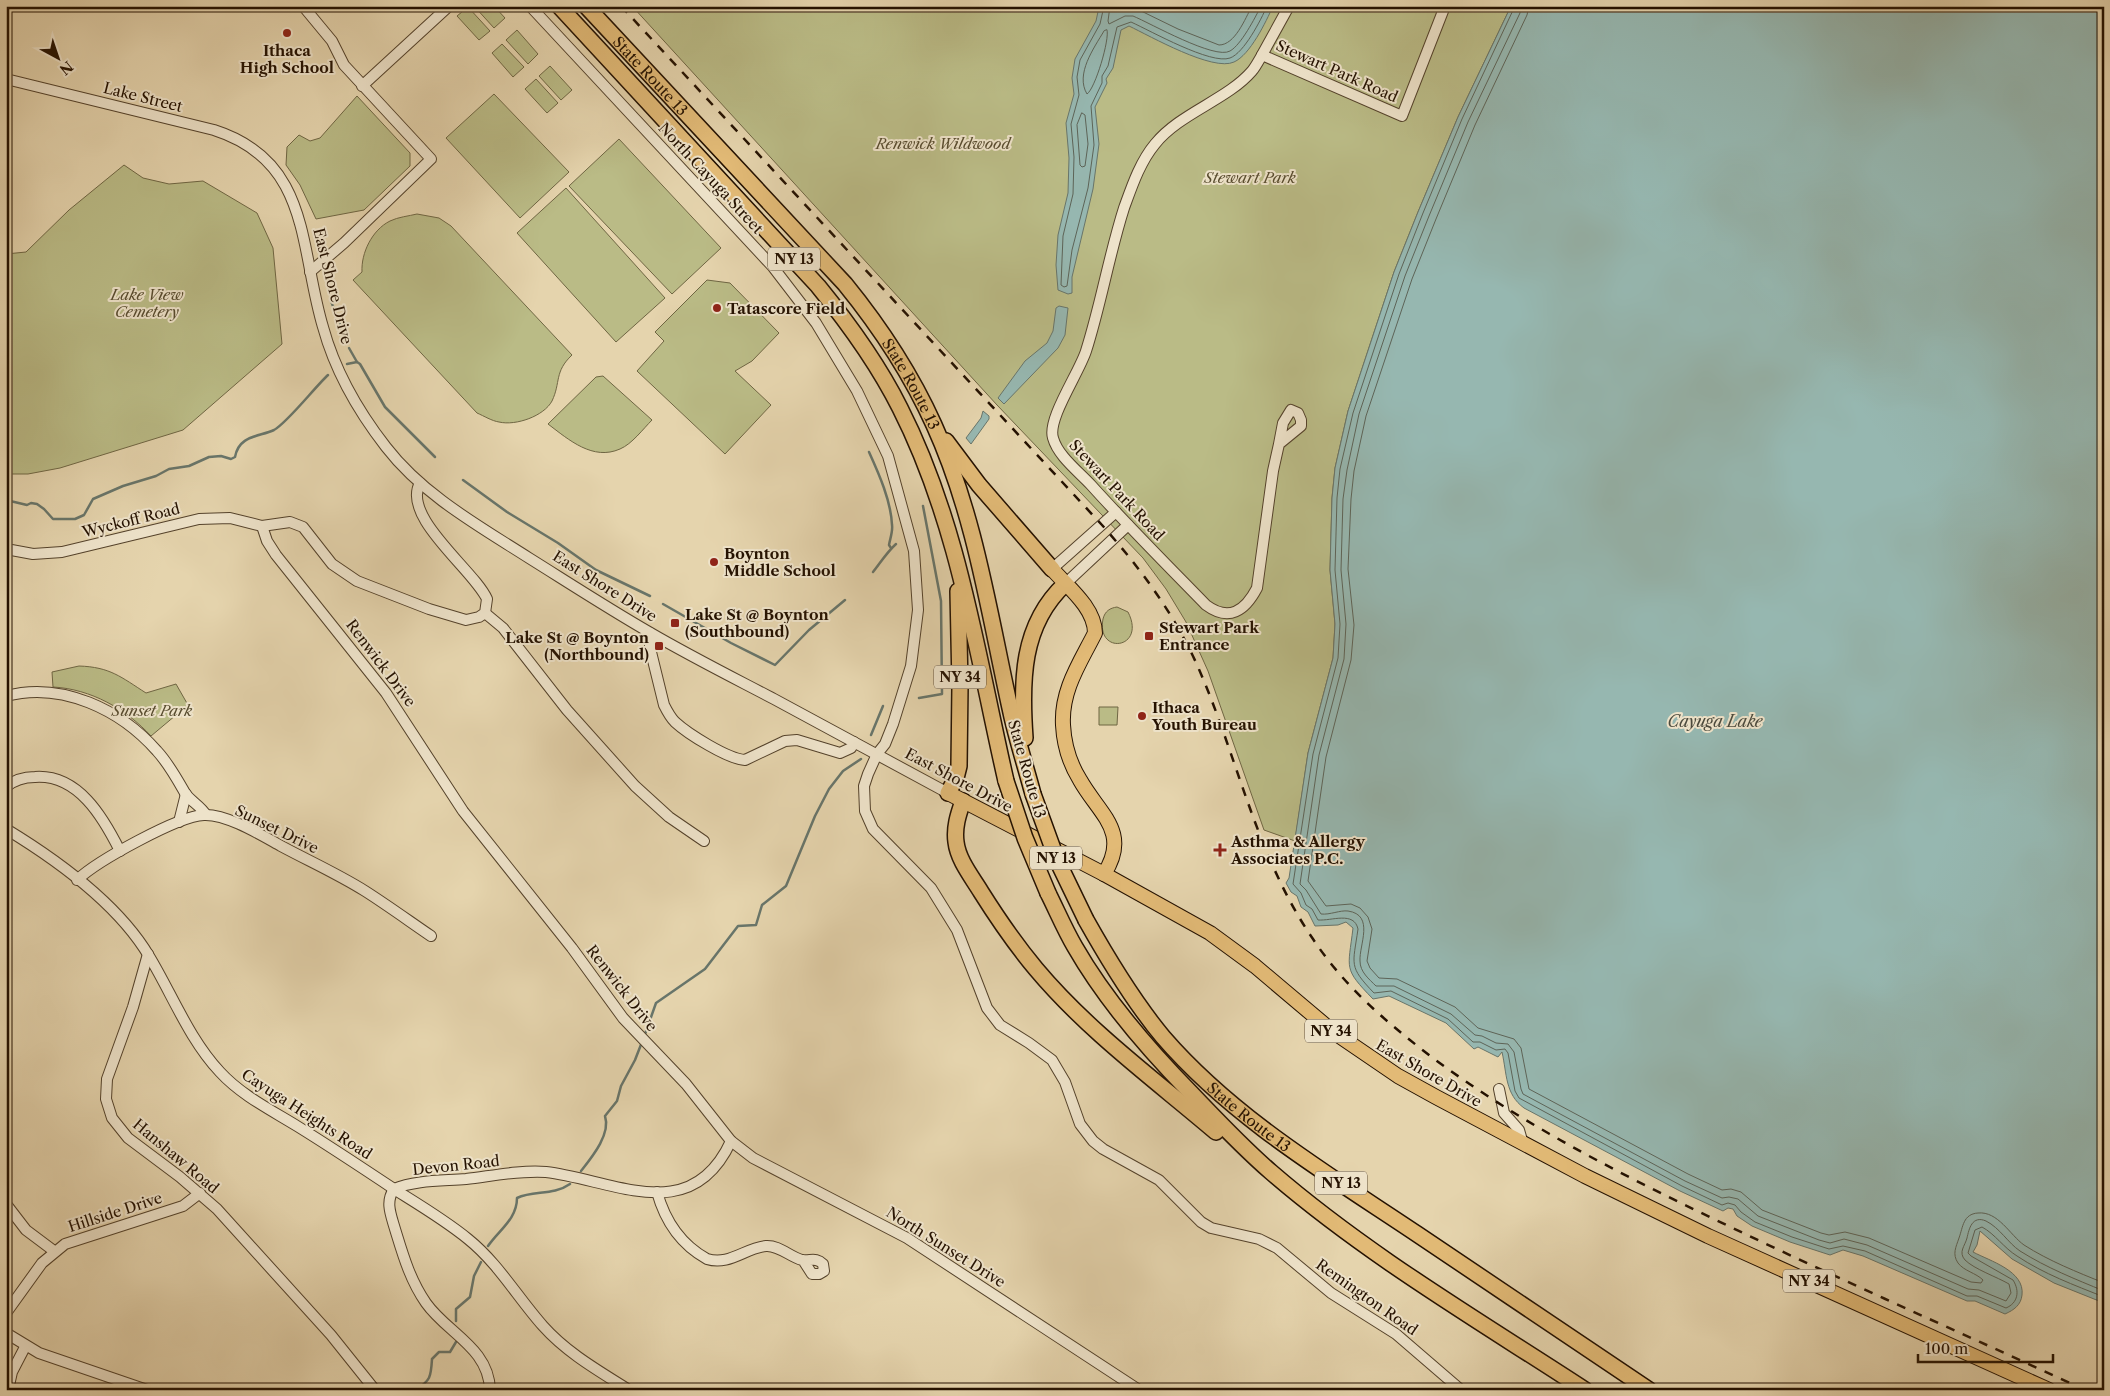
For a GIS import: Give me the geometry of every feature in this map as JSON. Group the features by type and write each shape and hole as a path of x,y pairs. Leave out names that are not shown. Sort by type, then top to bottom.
{"highway":[{"name":"State Route 13","path":"559,6 789,253 854,332 889,386 912,433 941,508 971,616 1006,781 1025,838 1048,893 1076,948 1114,1005 1143,1042 1220,1124 1271,1172 1313,1206 1396,1266 1584,1390"},
{"name":"State Route 13","path":"586,6 845,284 898,359 934,426 971,529 1013,719 1033,794 1057,860 1106,956 1142,1010 1193,1068 1227,1099 1316,1166 1650,1390"},
{"path":"934,426 979,485 1052,569"},
{"name":"NY 34","path":"948,793 956,778 959,766 959,619 956,559"},
{"path":"1027,772 1022,686 1026,655 1043,610 1065,584"},
{"path":"963,802 957,818 955,832 959,854 995,914 1037,971 1096,1030 1234,1146 1271,1172"}],"main road":[{"path":"1052,569 1093,618 1095,633 1068,688 1063,724 1067,749 1075,772 1104,813 1114,836 1114,852 1111,864 1104,874"},
{"name":"East Shore Drive","path":"948,793 1188,920 1229,946 1332,1032 1360,1052 1436,1098 1523,1144 1708,1236 2049,1390"}],"street":[{"path":"303,6 332,41 344,65 431,159 344,243 310,272"},
{"path":"362,86 449,6"},
{"name":"North Cayuga Street","path":"530,6 773,267 803,305 848,373 888,456 914,551 918,610 911,666 901,701 884,744 877,754"},
{"name":"Stewart Park Road","path":"1279,444 1273,471 1257,588 1250,601 1233,613 1220,614 1206,606 1116,512 1059,450 1052,432 1054,418 1085,354 1114,240 1143,160 1155,143 1166,133 1237,84 1252,71 1289,6"},
{"name":"Stewart Park Road","path":"1262,55 1402,116 1445,6"},
{"name":"Lake Street","path":"6,79 214,130"},
{"name":"East Shore Drive","path":"214,130 247,145 264,158 279,174 294,201 323,328 350,394 370,426 387,448 420,483 491,534 650,633 948,793"},
{"path":"262,526 284,522 297,524 307,531 332,564 357,581 429,609 466,620 479,617 485,613 488,605 484,592 438,538 418,507 416,496 420,483"},
{"path":"1052,569 1116,512"},
{"name":"Wyckoff Road","path":"6,549 33,554 62,552 162,527 218,517 262,526"},
{"path":"1065,584 1128,525"},
{"name":"Renwick Drive","path":"262,526 267,541 276,555 386,693 463,811 572,948 633,1030 686,1084 731,1141"},
{"path":"485,613 504,628 567,710 635,786 669,817 704,841"},
{"path":"650,633 650,648 668,714 681,726 726,755 744,760 785,740 797,740 840,753 851,748 854,742"},
{"path":"6,696 29,692 50,693 76,698 102,708 128,724 150,744 165,760 186,794 201,807 206,815 178,822 120,851 92,867 77,880"},
{"name":"Remington Road","path":"877,754 864,786 865,811 868,822 878,836 914,870 936,895 951,918 963,942 987,1008 1000,1024 1029,1042 1052,1060 1065,1082 1080,1124 1093,1141 1103,1149 1159,1180 1201,1222 1211,1228 1259,1239 1277,1248 1342,1301 1396,1334 1462,1390"},
{"path":"6,787 24,778 35,776 55,779 65,783 98,811 120,851"},
{"path":"178,822 186,794"},
{"name":"Sunset Drive","path":"206,815 239,825 292,851 364,890 431,936"},
{"name":"Cayuga Heights Road","path":"6,829 34,846 77,880 110,908 127,926 148,954 199,1046 221,1073 234,1085 470,1241 486,1256 555,1338 578,1357 629,1390"},
{"name":"Hanshaw Road","path":"148,954 133,1007 110,1067 106,1099 112,1118 128,1138 200,1193 331,1335 375,1390"},
{"path":"1499,1089 1504,1113 1519,1130 1523,1144"},
{"name":"Devon Road","path":"490,1390 488,1377 477,1354 437,1317 412,1279 390,1210 389,1197 394,1189 418,1184 538,1172 558,1174 614,1188 657,1192 690,1186 705,1178 720,1161 731,1141"},
{"name":"North Sunset Drive","path":"731,1141 753,1158 907,1238 1139,1390"},
{"path":"657,1192 666,1217 678,1236 707,1259 712,1261 728,1260 766,1246 772,1246 803,1260"},
{"name":"Hillside Drive","path":"6,1313 42,1262 54,1251 72,1241 184,1206 200,1193"},
{"path":"6,1204 26,1230 54,1251"},
{"path":"6,1333 25,1347 53,1359 147,1390"},
{"path":"8,1390 12,1372 25,1347"}],"green space":[{"path":"474,6 494,6 505,18 494,28"},
{"name":"Stewart Park","path":"632,6 1511,6 1458,117 1418,212 1394,272 1348,411 1335,468 1332,498 1330,570 1335,624 1333,658 1308,753 1295,841 1264,830 1208,671 1186,622 1166,589 1143,558 997,405"},
{"path":"468,7 490,31 479,40 457,16"},
{"path":"517,30 538,54 528,64 506,40"},
{"path":"502,44 524,67 513,77 492,53"},
{"path":"550,66 572,90 561,100 539,76"},
{"path":"536,79 558,103 547,113 525,89"},
{"path":"494,94 569,172 520,218 446,138"},
{"path":"357,96 410,153 410,166 364,210 316,219 300,185 286,165 287,147 299,135 310,141 320,138"},
{"path":"619,139 721,248 672,294 569,186"},
{"name":"Lake View Cemetery","path":"124,165 143,178 169,184 203,181 257,213 273,248 282,344 183,430 60,468 28,474 6,474 6,254 26,252 69,210"},
{"path":"566,188 665,298 616,342 517,233"},
{"path":"417,214 439,218 451,226 572,355 560,372 552,401 543,411 529,419 513,423 494,421 477,413 353,280 362,272 363,257 369,243 378,230 393,220"},
{"path":"707,280 730,283 779,333 752,361 735,371 771,405 725,454 637,371 664,341 655,332"},
{"path":"603,376 652,420 624,447 610,452 591,451 582,447 548,424 596,377"},
{"path":"1117,607 1128,612 1132,624 1131,634 1127,640 1113,643 1107,639 1103,631 1103,619 1106,612"},
{"name":"Sunset Park","path":"79,666 99,668 115,674 146,693 176,684 188,705 151,736 130,717 107,702 81,692 53,687 52,672"},
{"path":"1099,707 1118,707 1117,725 1099,725"}],"water":[{"path":"1273,6 1257,37 1246,53 1234,62 1224,64 1197,58 1182,52 1129,26 1121,30 1113,68 1106,79 1107,83 1095,107 1099,144 1093,189 1072,277 1072,293 1068,294 1058,290 1056,265 1058,235 1068,193 1069,158 1066,123 1074,94 1072,78 1075,59 1096,21 1099,7"},
{"name":"Cayuga Lake","path":"1511,6 2104,6 2104,1303 2054,1283 2012,1259 1980,1231 1977,1245 1973,1252 1997,1263 2012,1273 2018,1279 2021,1287 2022,1295 2019,1304 2005,1314 1975,1301 1967,1301 1863,1256 1843,1250 1830,1255 1790,1242 1752,1226 1737,1216 1733,1209 1728,1208 1723,1211 1680,1191 1524,1108 1510,1090 1502,1052 1498,1057 1478,1047 1474,1049 1446,1023 1389,996 1373,999 1357,981 1350,968 1349,961 1353,928 1346,922 1338,925 1315,926 1308,912 1301,907 1297,896 1291,892 1286,883 1289,878 1308,753 1333,658 1335,624 1330,570 1332,498 1335,468 1348,411 1394,272 1418,212 1458,117"},
{"path":"1059,306 1068,308 1065,335 1058,348 1004,404 998,398 1025,361 1047,343 1053,331 1056,308"},
{"path":"983,411 989,416 989,419 971,444 966,438 981,418"}],"waterway":[{"path":"331,301 346,340"},
{"path":"349,348 357,362"},
{"path":"347,364 357,362 360,364 385,407 435,457"},
{"path":"6,500 27,505 31,503 37,504 53,519 75,519 84,515 93,499 123,486 156,476 169,469 189,466 209,457 221,456 231,459 235,457 237,450 245,441 280,426 328,375"},
{"path":"869,452 887,497 892,527 889,545 891,548"},
{"path":"463,480 507,512 558,543 596,570 650,596"},
{"path":"919,698 942,694 941,601 923,506"},
{"path":"873,572 896,544"},
{"path":"663,604 731,643 775,665 809,630 845,600"},
{"path":"871,735 883,706"},
{"path":"644,1037 656,1003 705,969 738,926 756,925 762,905 786,886 815,816 829,789 843,771 861,759"},
{"path":"581,1171 603,1138 606,1123 605,1116 617,1101 621,1086 642,1042"},
{"path":"488,1246 511,1218 517,1198 530,1194 550,1192 570,1184"},
{"path":"456,1321 456,1309 470,1297 474,1276 481,1262"},
{"path":"415,1390 429,1378 432,1359 439,1352 450,1352 456,1342"}],"railway":[{"path":"621,6 1102,525 1143,575 1189,647 1212,701 1262,840 1293,907 1325,956 1366,1002 1429,1055 1497,1102 1568,1145 1762,1242 2085,1390"}],"place":[{"name":"Ithaca High School","path":"287,33"},
{"name":"Tatascore Field","path":"717,308"},
{"name":"Boynton Middle School","path":"714,562"},
{"name":"Lake St @ Boynton (Southbound)","path":"675,623"},
{"name":"Stewart Park Entrance","path":"1149,636"},
{"name":"Lake St @ Boynton (Northbound)","path":"659,646"},
{"name":"Ithaca Youth Bureau","path":"1142,716"},
{"name":"Asthma & Allergy Associates P.C.","path":"1220,850"}],"park label":[{"name":"Renwick Wildwood","path":"943,143"}]}
